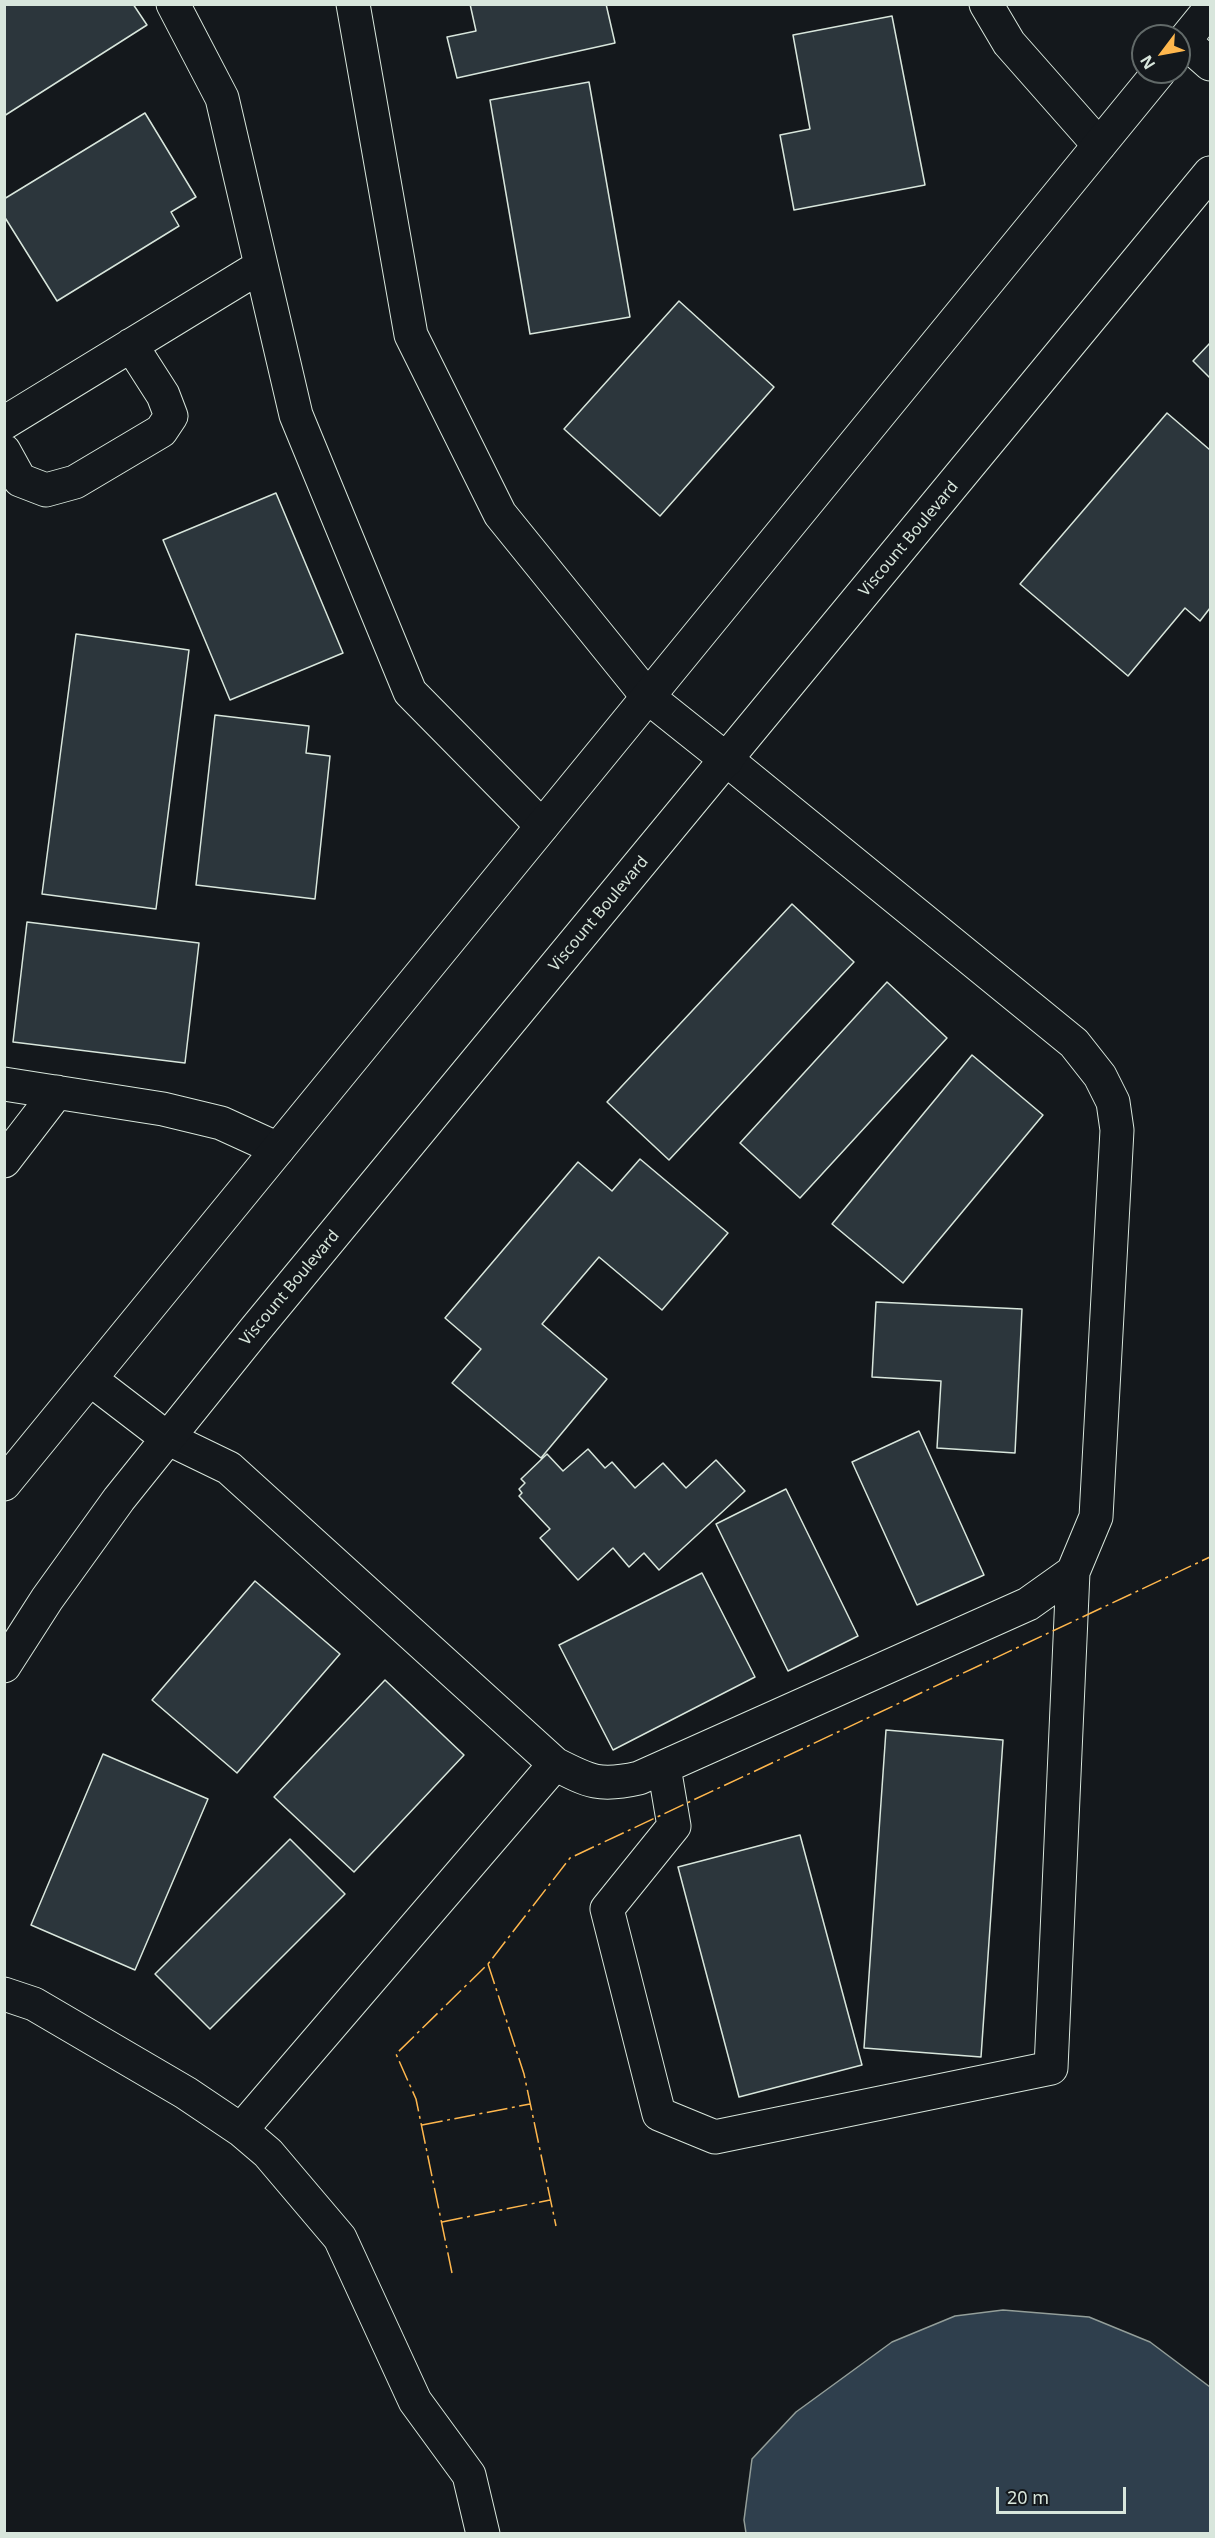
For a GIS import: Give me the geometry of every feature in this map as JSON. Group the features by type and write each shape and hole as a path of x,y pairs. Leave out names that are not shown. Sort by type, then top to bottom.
{"main road":[{"path":"173,4 222,98 296,415 410,692 542,826"},
{"path":"353,4 411,335 500,513 648,697 1074,1043 1100,1076 1113,1102 1118,1130 1096,1517 1073,1572 1051,2068 715,2137 659,2114 607,1909 674,1826 664,1767"},
{"path":"986,4 1009,43 1100,145"},
{"path":"1191,33 1210,9"},
{"path":"1191,50 1210,64"},
{"path":"4,1484 1149,84"},
{"name":"Viscount Boulevard","path":"4,1666 47,1599 119,1499 167,1438 1210,173"},
{"path":"4,423 261,266"},
{"path":"4,451 20,480 46,490 75,482 161,432 171,416 163,395 131,345"},
{"path":"4,1084 163,1109 221,1123 278,1149"},
{"path":"4,1161 57,1092"},
{"path":"90,1379 167,1438 229,1468 555,1764 582,1778 612,1785 639,1778 1028,1604 1073,1572"},
{"path":"241,2130 555,1764"},
{"path":"4,1994 44,2010 186,2093 241,2130 268,2153 340,2238 415,2401 469,2475 483,2534"}],"water":[{"path":"1003,2310 1089,2317 1150,2342 1210,2387 1210,2533 746,2533 744,2520 752,2459 796,2412 892,2342 955,2316"}],"building":[{"path":"4,4 133,4 147,25 4,116"},
{"path":"470,4 606,4 615,43 457,78 447,37 476,31"},
{"path":"892,16 925,185 794,210 780,135 810,129 793,35"},
{"path":"589,82 630,317 530,334 490,100"},
{"path":"145,113 196,197 171,212 179,226 57,301 4,216 4,199"},
{"path":"679,301 774,387 660,516 564,429"},
{"path":"1210,343 1210,378 1193,361"},
{"path":"1167,413 1210,450 1210,608 1200,621 1185,608 1128,676 1020,584"},
{"path":"276,493 343,653 230,700 163,540"},
{"path":"76,634 189,650 156,909 42,894"},
{"path":"215,715 309,726 306,753 330,756 315,899 196,885"},
{"path":"792,904 854,962 669,1160 607,1102"},
{"path":"27,922 199,943 185,1063 13,1042"},
{"path":"887,982 947,1038 800,1198 740,1143"},
{"path":"972,1055 1043,1115 903,1283 832,1224"},
{"path":"640,1159 728,1233 662,1310 599,1257 542,1324 607,1379 541,1458 452,1383 481,1349 445,1318 578,1162 612,1191"},
{"path":"876,1302 1022,1309 1015,1453 937,1448 941,1381 872,1377"},
{"path":"919,1431 984,1575 917,1605 852,1462"},
{"path":"588,1449 605,1468 612,1462 635,1488 663,1463 686,1488 716,1460 745,1491 659,1570 644,1553 629,1567 613,1548 578,1580 540,1538 550,1529 519,1496 522,1493 519,1489 525,1483 521,1479 547,1454 563,1471"},
{"path":"786,1489 858,1636 788,1671 716,1524"},
{"path":"702,1573 755,1677 613,1750 559,1645"},
{"path":"255,1581 340,1654 237,1773 152,1700"},
{"path":"385,1680 464,1755 354,1872 274,1797"},
{"path":"886,1730 1003,1740 981,2057 864,2048"},
{"path":"103,1754 208,1799 135,1970 31,1925"},
{"path":"800,1835 862,2065 739,2097 678,1867"},
{"path":"290,1839 345,1894 210,2029 155,1974"}],"power":[{"path":"452,2273 416,2099 396,2054 488,1964 570,1858 1210,1557"},
{"path":"488,1964 524,2074 556,2226"},
{"path":"422,2125 530,2104"},
{"path":"442,2222 550,2200"}]}
